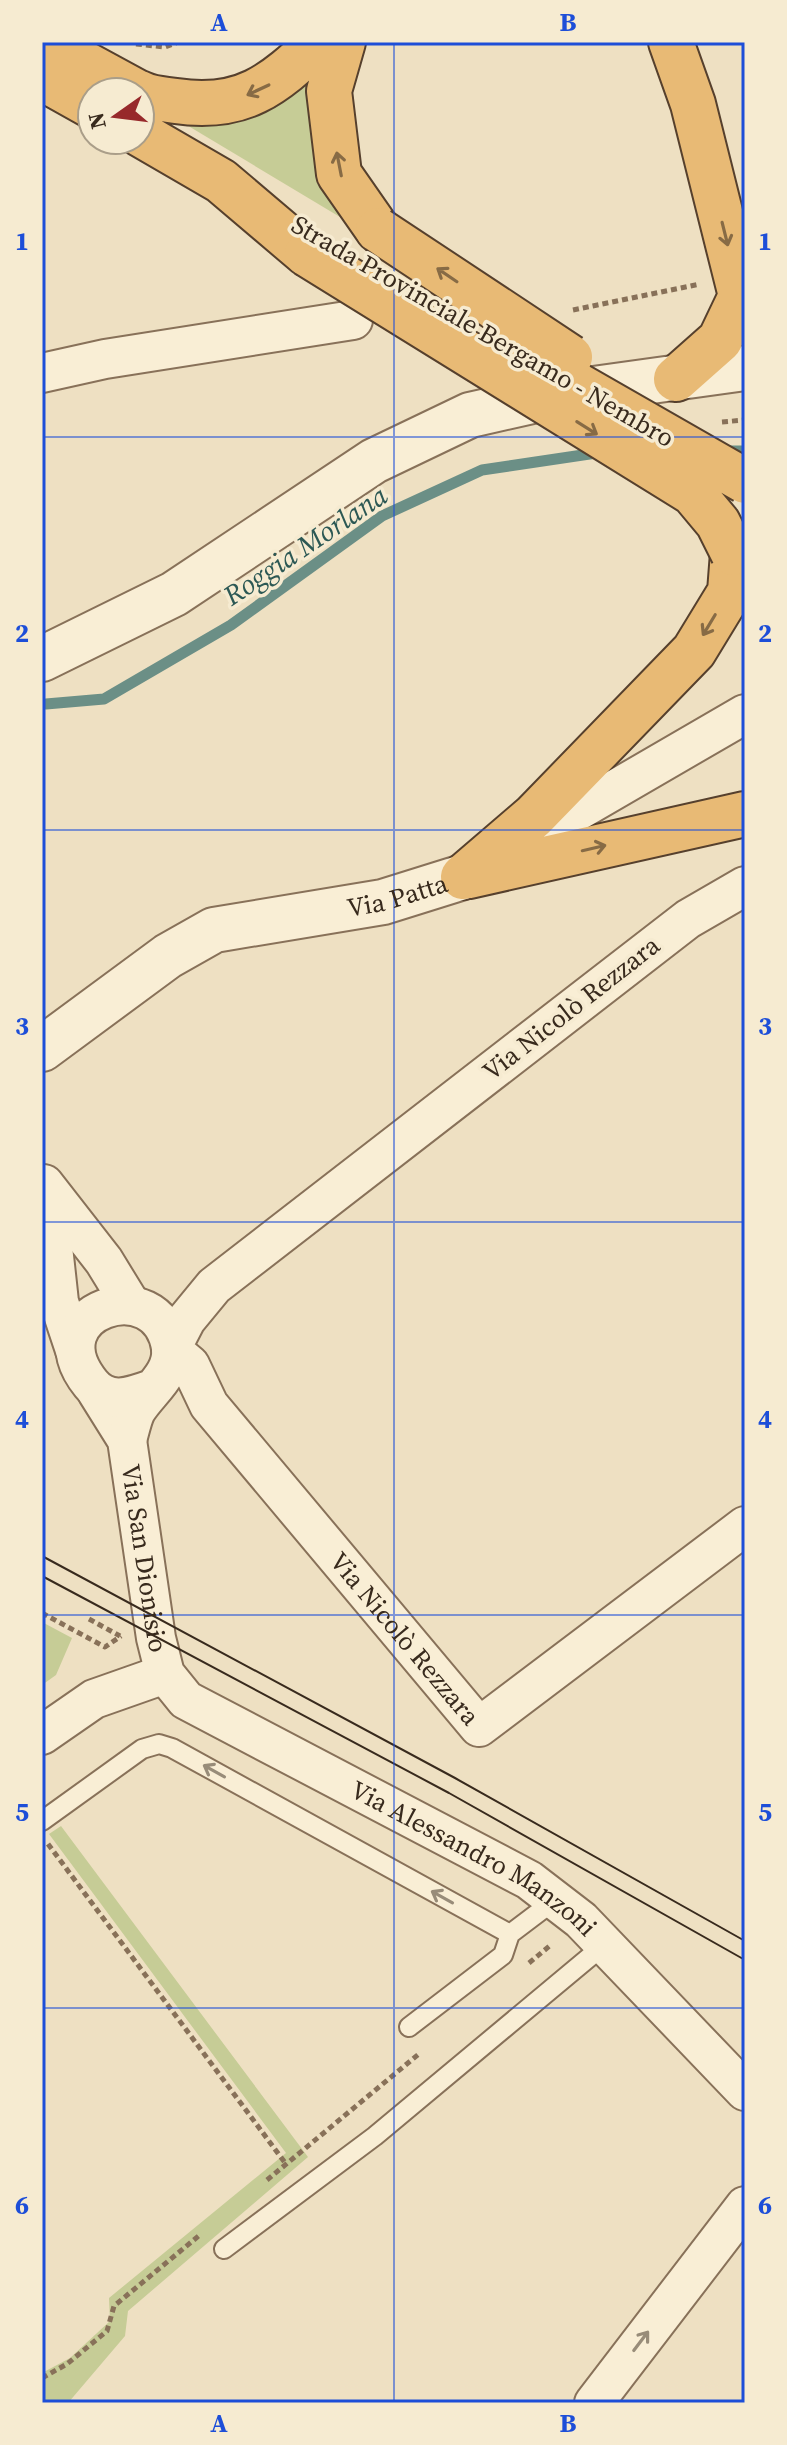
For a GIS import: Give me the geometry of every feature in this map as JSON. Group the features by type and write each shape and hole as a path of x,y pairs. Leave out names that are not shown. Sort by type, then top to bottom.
{"highway":[{"path":"45,42 108,76"},
{"path":"156,96 202,105 238,100 276,82 319,42"},
{"path":"343,42 329,91 339,174 378,230 745,473"},
{"path":"671,42 693,104 743,298 720,340 676,379"},
{"path":"42,78 76,97"},
{"path":"693,104 732,174 745,189"},
{"name":"Strada Provinciale Bergamo - Nembro","path":"156,143 221,181 309,244 745,481"},
{"path":"309,244 693,493 718,523 733,553 730,592 694,651 534,816 463,877"},
{"path":"463,877 745,814"}],"street":[{"path":"42,373 105,359 353,320"},
{"path":"42,659 174,594 374,461 470,415 557,395 745,368"},
{"name":"Via Patta","path":"42,1049 168,956 214,930 383,902 463,877 745,714"},
{"name":"Via Nicolò Rezzara","path":"138,1307 179,1303 214,1286 688,919 745,886"},
{"path":"46,1238 94,1248 138,1307 160,1326 161,1373 117,1399 97,1392 78,1369 46,1238"},
{"name":"Via Nicolò Rezzara","path":"161,1373 186,1320 214,1286"},
{"path":"75,1350 78,1332 90,1317 110,1305 138,1307"},
{"name":"Via Nicolò Rezzara","path":"161,1373 190,1365 209,1405 479,1727 745,1526"},
{"name":"Via San Dionisio","path":"127,1440 135,1413 161,1373"},
{"name":"Via San Dionisio","path":"97,1392 127,1440 156,1638 165,1674"},
{"path":"42,1735 94,1699 165,1674"},
{"name":"Via Alessandro Manzoni","path":"165,1674 186,1700 529,1880 604,1945 745,2091"},
{"path":"594,2403 745,2206"}],"lane":[{"path":"46,1238 94,1248"},
{"path":"42,1821 142,1749 159,1744 172,1748 510,1934"},
{"path":"409,2027 503,1955 510,1934 555,1900"},
{"path":"224,2249 375,2136 604,1945"}],"path":[{"path":"133,44 165,47 178,42"},
{"path":"713,423 745,420"},
{"path":"42,1613 105,1647 121,1636 89,1619"},
{"path":"42,1835 286,2164 261,2184"},
{"path":"42,2378 67,2364 107,2331 114,2306 212,2225"}],"green space":[{"path":"318,63 360,229 175,118"},
{"path":"42,1622 72,1638 56,1675 42,1685"},
{"path":"61,1826 308,2157 128,2311 125,2336 68,2403 42,2403 42,2373 70,2358 110,2321 109,2298 286,2153 49,1834"}],"waterway":[{"name":"Roggia Morlana","path":"724,451 745,451"},
{"name":"Roggia Morlana","path":"46,704 104,699 231,625 382,516 482,470 603,452"}],"tram line":[{"path":"42,1556 455,1778 745,1941"},
{"path":"42,1576 449,1793 745,1960"}]}
